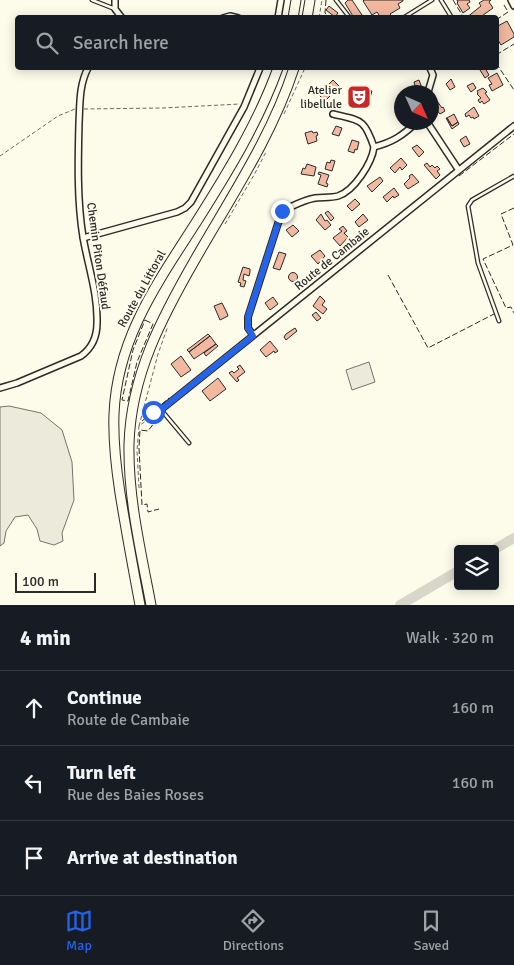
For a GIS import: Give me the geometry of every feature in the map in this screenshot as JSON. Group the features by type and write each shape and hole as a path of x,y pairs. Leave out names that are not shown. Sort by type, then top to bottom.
{"highway":[{"path":"294,15 296,0"},
{"path":"308,15 310,0"},
{"name":"Route du Littoral","path":"140,605 114,450 114,413 120,373 128,342 139,315 160,278 228,172 254,125 277,70"},
{"path":"151,605 134,512 129,467 133,403 145,358 172,300 270,126 293,70"}],"street":[{"path":"115,0 115,9 121,15"},
{"path":"278,15 281,0"},
{"path":"510,0 514,6"},
{"name":"Chemin Piton Défaud","path":"0,388 18,383 70,362 88,351 96,336 96,299 83,238 79,202 78,162 81,88 87,70"},
{"path":"83,238 177,212 185,208 191,202 245,104 259,70"},
{"path":"430,85 434,75 431,70"},
{"path":"253,336 248,328 248,317 282,211 314,198 339,196 350,189 370,163 374,147 368,130 361,121 333,114"},
{"name":"Route de Cambaie","path":"163,408 458,169 514,126"},
{"path":"374,147 391,142 408,130"},
{"path":"432,130 458,169"}],"lane":[{"path":"92,0 115,9"},
{"path":"336,0 348,15"},
{"path":"408,15 432,0"},
{"path":"441,0 450,15"},
{"path":"499,321 478,264 468,206 472,200 514,176"},
{"path":"163,408 167,418 189,443"}],"path":[{"path":"320,15 322,0"},
{"path":"281,122 304,70"},
{"path":"0,156 58,116 74,109 163,108 245,104"},
{"path":"224,226 268,148"},
{"path":"139,490 137,451 139,426 158,354 168,326"},
{"path":"139,426 158,408 163,408"}],"shaded area":[{"path":"369,362 375,382 352,390 346,370"},
{"path":"9,406 41,413 62,430 72,462 74,500 62,533 63,541 54,545 40,541 37,529 28,515 15,517 6,531 4,543 0,546 0,407"}],"building":[{"path":"348,0 352,0 362,15 352,15 345,3"},
{"path":"403,0 398,4 400,8 391,15 379,15 377,12 372,15 363,1"},
{"path":"457,0 469,0 470,2 467,4 470,8 463,13"},
{"path":"484,0 491,0 489,2 493,8 483,15 470,15 481,6 479,3"},
{"path":"329,6 338,13 332,15 326,10"},
{"path":"507,21 514,34 514,37 501,45 499,42 499,25"},
{"path":"480,70 486,70 489,75 485,78"},
{"path":"497,73 503,85 492,91 489,85 492,84 488,78"},
{"path":"451,79 455,87 450,90 446,84"},
{"path":"333,80 340,87 329,94 330,96 325,101 319,95 324,90 327,93 329,90 326,87"},
{"path":"419,80 421,85 415,85 414,82"},
{"path":"473,83 476,88 471,92 467,86"},
{"path":"483,88 490,100 484,104 482,101 480,103 478,100 481,98 477,94 477,91"},
{"path":"360,89 367,94 368,90 372,91 369,101 354,101"},
{"path":"439,104 445,111 439,113"},
{"path":"474,107 479,116 474,119 469,115 466,117 465,114"},
{"path":"454,114 458,122 452,126 447,118"},
{"path":"446,118 452,126 458,122 459,124 452,129"},
{"path":"336,126 342,128 339,136 332,134"},
{"path":"312,131 313,133 317,132 317,141 308,144 305,133"},
{"path":"466,136 470,144 464,147 460,140"},
{"path":"352,140 359,142 354,153 348,151"},
{"path":"417,145 424,152 419,157 412,148"},
{"path":"401,158 407,165 402,170 400,167 395,173 390,168"},
{"path":"331,160 335,161 332,171 325,169 327,162 330,163"},
{"path":"427,163 430,167 432,165 435,168 437,166 440,169 437,171 440,175 436,179 424,165"},
{"path":"307,164 316,167 314,176 301,174"},
{"path":"319,172 329,175 326,183 328,184 327,187 318,184 321,175 318,174"},
{"path":"412,174 419,182 408,189 404,184"},
{"path":"380,177 383,181 372,192 367,186"},
{"path":"394,188 399,195 394,198 393,196 387,202 383,197"},
{"path":"355,199 360,204 352,211 347,206"},
{"path":"328,211 334,218 331,221 325,213"},
{"path":"321,214 325,221 327,220 331,225 325,230 316,220"},
{"path":"363,214 368,220 359,227 355,222"},
{"path":"293,225 299,231 292,237 286,230"},
{"path":"343,226 347,231 344,233 348,237 340,246 333,238 342,231 339,229"},
{"path":"320,250 325,256 318,264 311,256"},
{"path":"279,252 286,254 280,270 273,268"},
{"path":"243,267 250,269 249,276 244,274 243,280 246,281 244,287 240,286 241,283 238,282"},
{"path":"293,273 297,277 293,281 289,277"},
{"path":"320,296 325,301 322,305 327,309 323,314 313,306"},
{"path":"273,297 278,304 270,310 265,303"},
{"path":"222,303 228,316 220,320 214,306"},
{"path":"316,312 321,318 317,321 312,315"},
{"path":"295,328 297,331 286,340 284,337 286,334"},
{"path":"208,334 210,336 189,352 187,350"},
{"path":"210,336 216,344 194,359 189,352"},
{"path":"270,341 278,351 275,353 274,351 266,357 260,350"},
{"path":"216,344 218,346 206,356 204,353"},
{"path":"181,356 191,370 181,377 171,364"},
{"path":"240,365 245,372 237,378 239,380 237,382 229,373 232,371 234,373 239,369 237,367"},
{"path":"218,378 226,389 210,401 202,391"}],"waterway":[{"path":"499,547 514,538"},
{"path":"400,605 454,573"}],"fence":[{"path":"326,0 325,13 327,15"},
{"path":"453,0 462,15"},
{"path":"499,18 508,12 504,5"},
{"path":"499,53 514,44"},
{"path":"499,68 514,90"},
{"path":"459,176 514,134"},
{"path":"514,208 501,214 513,245 483,259 506,308 511,307 514,313"},
{"path":"388,275 428,348 494,314"},
{"path":"145,320 153,324 137,362 128,401 122,400 133,350 145,320"},
{"path":"142,421 169,398"},
{"path":"158,418 148,431 140,430 139,448 142,505 147,504 148,512 159,509"}],"place":[{"name":"Atelier libellule","path":"359,97"}],"route":[{"path":"153,412 158,408 163,408 253,336 248,328 248,317 282,211"}]}
